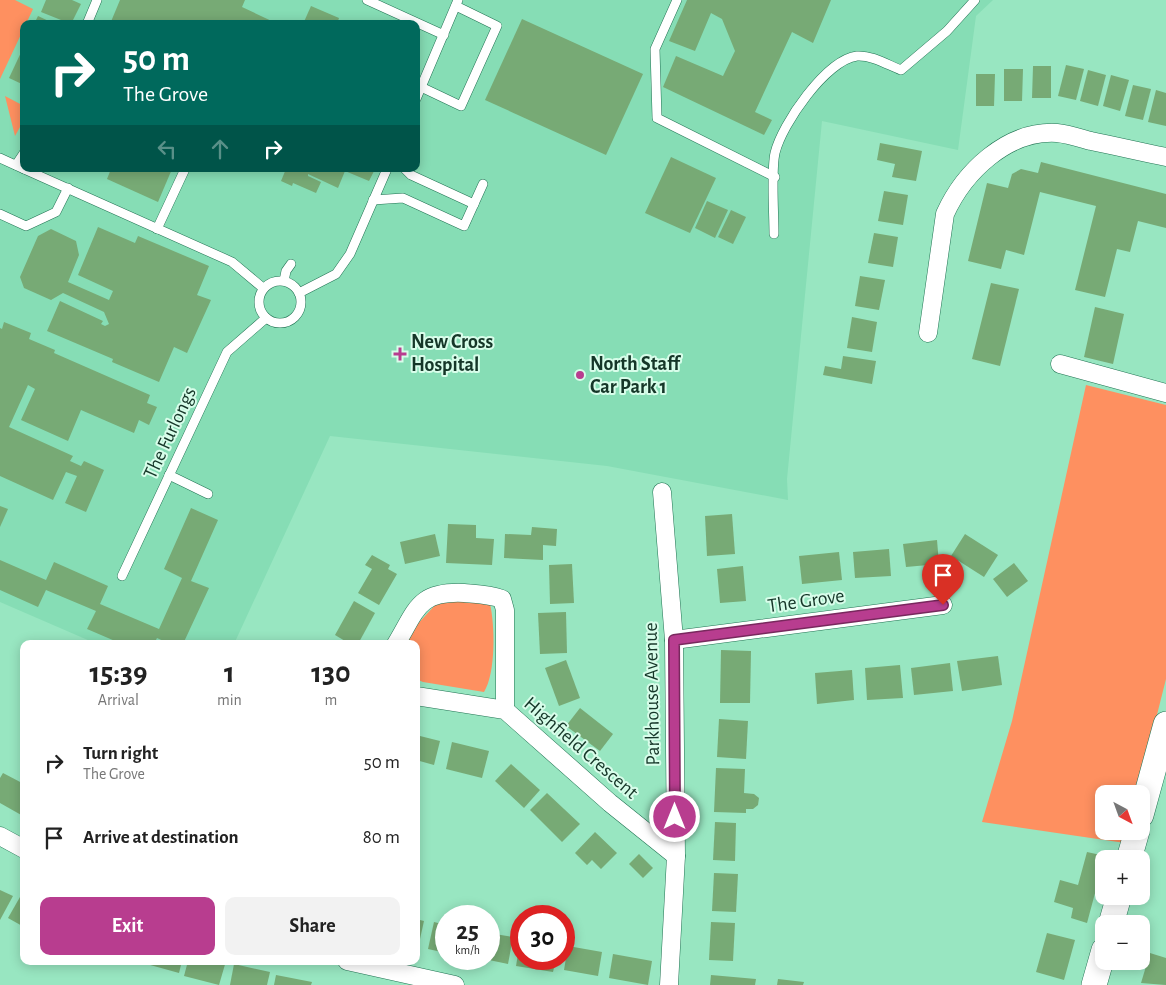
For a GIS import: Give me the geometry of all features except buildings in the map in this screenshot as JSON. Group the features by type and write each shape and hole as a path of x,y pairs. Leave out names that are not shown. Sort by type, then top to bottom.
{"street":[{"path":"928,333 945,214 953,196 984,159 1028,136 1057,133 1166,157"},
{"path":"1060,364 1166,394"},
{"name":"Parkhouse Avenue","path":"662,492 674,640 676,856 669,985"},
{"name":"Highfield Crescent","path":"398,640 420,604 430,596 442,592 491,595 502,599 505,610 505,710"},
{"name":"The Grove","path":"674,640 943,605"},
{"name":"Highfield Crescent","path":"420,697 505,710 610,802 676,856"},
{"path":"1149,785 1166,724"},
{"path":"0,836 20,847"},
{"path":"365,965 455,985"},
{"path":"1094,985 1098,970"}],"lane":[{"path":"89,20 97,0"},
{"path":"367,0 411,20"},
{"path":"677,0 655,48 657,118 775,177"},
{"path":"774,234 775,154 783,133 802,103 831,69 850,58 859,56 901,70 947,31 975,0"},
{"path":"457,3 497,26 461,106 421,87 457,3"},
{"path":"420,24 444,35"},
{"path":"0,158 20,167"},
{"path":"32,172 232,262 264,288"},
{"path":"157,229 184,172"},
{"path":"299,293 336,274 350,254 386,172"},
{"path":"408,172 411,176 474,204"},
{"path":"373,200 403,198 464,226 483,184"},
{"path":"0,214 26,226 56,212 68,188"},
{"path":"284,281 286,271 291,264"},
{"path":"275,281 284,281 294,286 299,293 301,304 296,316 283,323 275,323 266,318 260,309 258,301 264,288 275,281"},
{"name":"The Furlongs","path":"122,576 227,352 266,318"},
{"path":"170,475 208,494"}],"shaded area":[{"name":"New Cross Hospital","path":"0,0 993,0 976,16 958,150 822,121 787,479 788,500 607,466 330,436 236,640 88,640 0,602"},
{"path":"0,0 15,0 33,9 28,20 20,20 20,36 0,79"},
{"path":"5,96 20,104 20,127 15,136"},
{"path":"1086,385 1166,405 1166,679 1139,785 1095,785 1095,839 982,822 1012,721"},
{"path":"457,599 490,604 493,624 493,649 491,673 484,692 420,681 420,640 408,640 413,629 437,603"},
{"path":"1105,840 1126,840 1125,843"}],"place":[{"name":"New Cross Hospital","path":"400,354"},
{"name":"North Staff Car Park 1","path":"580,375"}],"route":[{"path":"675,817 674,640 943,605"}]}
